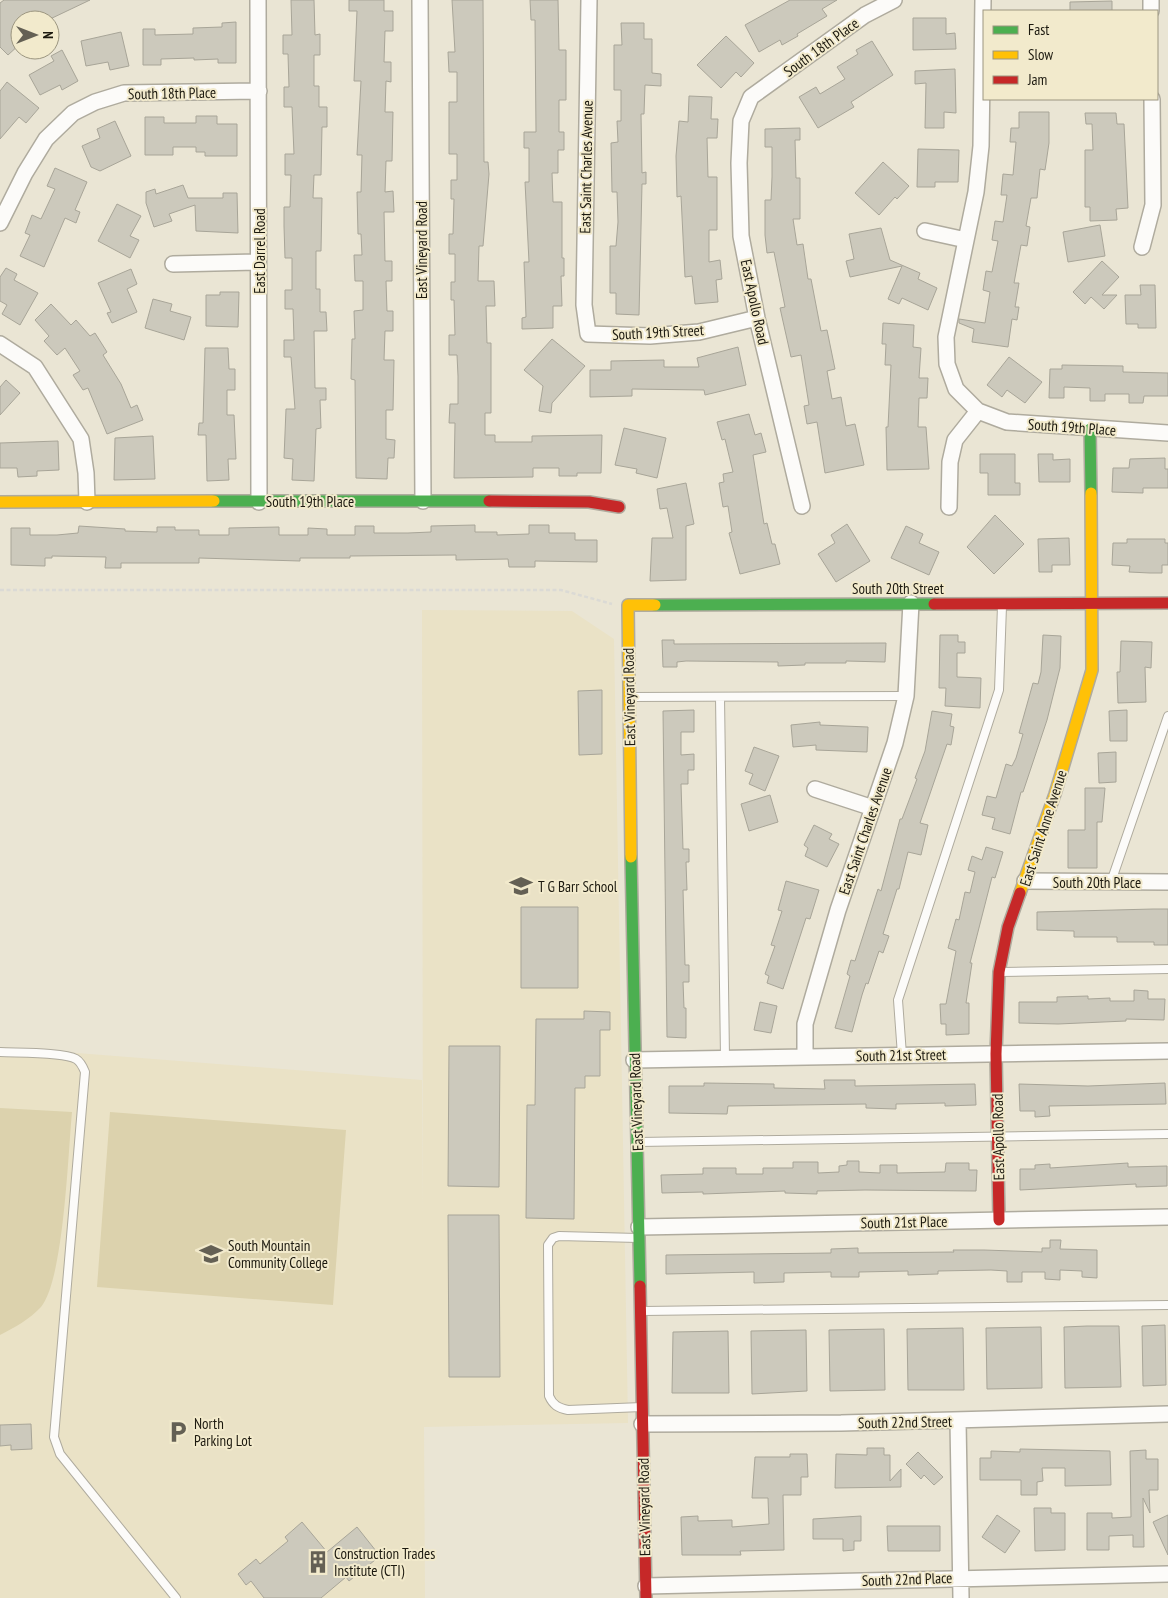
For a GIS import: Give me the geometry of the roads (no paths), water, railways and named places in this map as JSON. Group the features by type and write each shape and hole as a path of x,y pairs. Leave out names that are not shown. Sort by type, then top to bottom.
{"street":[{"name":"East Darrel Road","path":"258,0 259,502"},
{"name":"East Vineyard Road","path":"420,0 423,501"},
{"name":"East Saint Charles Avenue","path":"588,0 584,305 588,334"},
{"name":"South 18th Place","path":"751,97 865,15 894,0"},
{"path":"949,507 950,462 955,440 978,411 956,388 947,364 946,337 976,192 981,146 983,0"},
{"name":"South 18th Place","path":"0,223 25,173 46,138 73,113 95,102 124,93 259,91"},
{"name":"East Apollo Road","path":"751,97 740,121 741,236 757,318 802,506"},
{"path":"1142,247 1153,205 1152,100"},
{"path":"924,231 966,240"},
{"path":"173,264 258,262"},
{"name":"South 19th Street","path":"588,334 650,336 699,332 757,318"},
{"path":"0,344 35,367 81,440 86,473 87,502"},
{"name":"South 19th Place","path":"978,411 1007,422 1168,433"},
{"name":"East Saint Anne Avenue","path":"996,1054 999,972 1008,927 1026,881 1092,670 1090,429"},
{"name":"South 19th Place","path":"0,502 589,502 619,507"},
{"name":"East Saint Charles Avenue","path":"805,1057 805,1024 838,910 895,743 906,696 911,602"},
{"name":"South 20th Street","path":"628,605 911,602 1002,604 1168,603"},
{"name":"East Vineyard Road","path":"628,605 634,1060 640,1232 646,1592"},
{"path":"815,789 873,808"},
{"name":"South 20th Place","path":"1026,881 1168,882"},
{"name":"South 21st Street","path":"634,1060 1168,1051"},
{"name":"East Apollo Road","path":"996,1054 999,1220"},
{"name":"South 21st Place","path":"640,1232 999,1220 1168,1217"},
{"name":"South 22nd Street","path":"642,1424 958,1420 1168,1414"},
{"path":"958,1420 961,1598"},
{"name":"South 22nd Place","path":"646,1592 961,1578 1168,1574"}],"lane":[{"path":"902,1055 898,1000 998,690 1002,604"},
{"path":"629,697 906,696"},
{"path":"720,697 725,1058"},
{"path":"1111,882 1168,716"},
{"path":"999,972 1168,969"},
{"path":"0,1052 63,1056 76,1059 85,1072 54,1437 60,1454 176,1598"},
{"path":"637,1142 1168,1134"},
{"path":"640,1232 559,1236 553,1238 548,1245 549,1396 552,1403 558,1408 568,1410 642,1407"},
{"path":"640,1311 1168,1305"}],"place":[{"name":"T G Barr School","path":"521,886"},
{"name":"South Mountain Community College","path":"211,1254"},
{"name":"North Parking Lot","path":"178,1432"},
{"name":"Construction Trades Institute (CTI)","path":"318,1562"}]}
